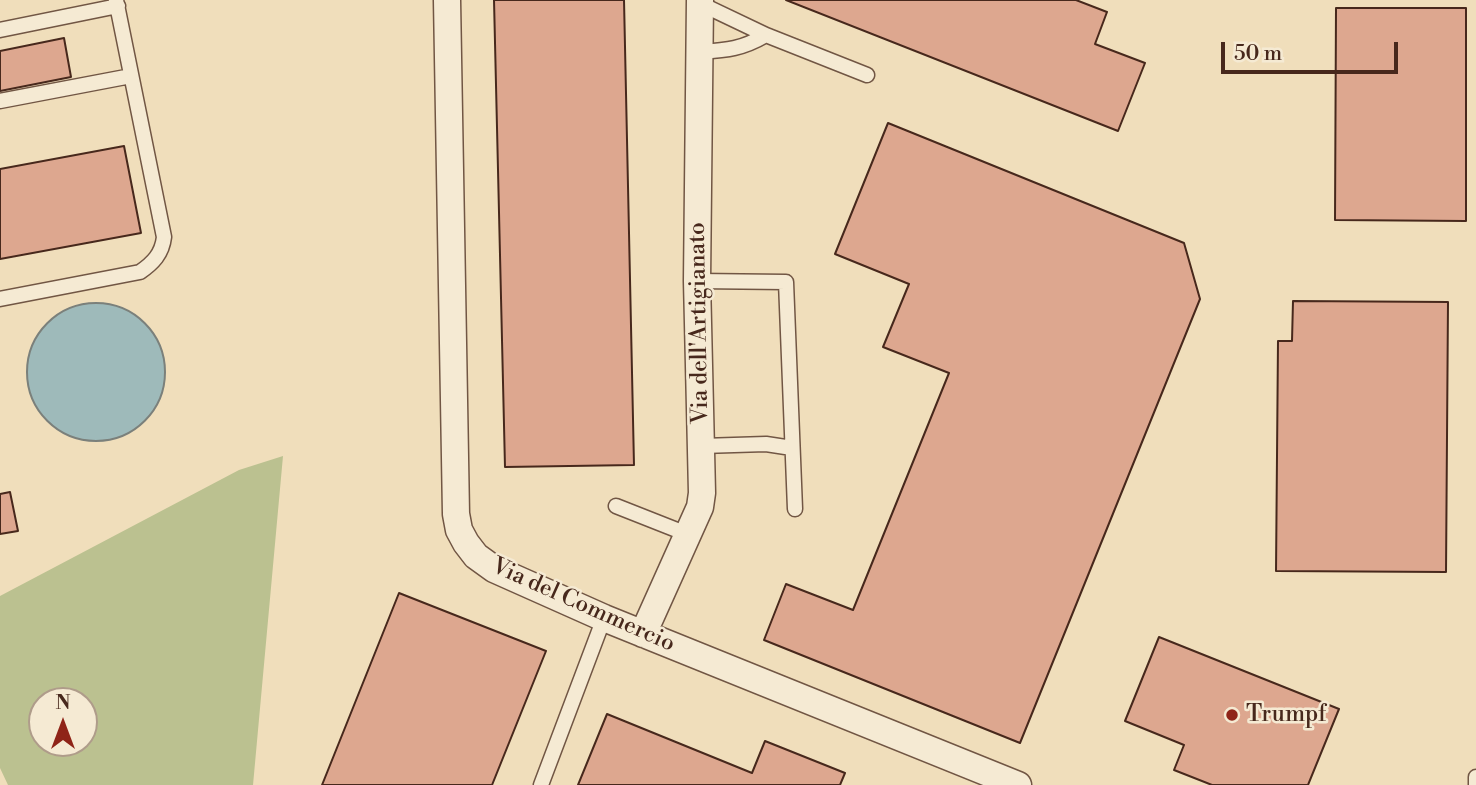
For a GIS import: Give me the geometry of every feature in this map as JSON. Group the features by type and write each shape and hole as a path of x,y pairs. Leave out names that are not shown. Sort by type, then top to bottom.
{"street":[{"name":"Via del Commercio","path":"447,0 456,500 459,530 476,556 494,569 604,618 1018,785"},
{"name":"Via dell'Artigianato","path":"643,634 700,507 702,446 697,281 701,2"}],"lane":[{"path":"701,2 766,35 867,75"},
{"path":"0,30 117,3 164,237 157,257 140,272 0,299"},
{"path":"700,52 745,47 766,35"},
{"path":"0,101 131,76"},
{"path":"697,281 786,282 795,509"},
{"path":"702,446 766,444 792,448"},
{"path":"616,506 687,534"},
{"path":"541,785 604,618"},
{"path":"1476,777 1476,785"}],"green space":[{"path":"283,456 253,785 8,785 0,768 0,596 239,470"}],"water":[{"path":"96,303 123,308 145,323 160,345 165,372 160,399 145,421 123,436 96,441 69,436 47,421 32,399 27,372 32,345 47,323 69,308"}],"building":[{"path":"494,0 624,0 634,465 505,467"},
{"path":"786,0 1076,0 1107,12 1095,44 1145,63 1118,131"},
{"path":"1336,8 1466,8 1466,221 1335,220"},
{"path":"64,38 71,77 0,91 0,51"},
{"path":"888,123 1184,243 1200,299 1020,743 764,640 786,584 853,610 949,373 883,347 909,284 835,254"},
{"path":"124,146 141,233 0,259 0,169"},
{"path":"1293,301 1448,302 1446,572 1276,571 1278,341 1292,341"},
{"path":"10,492 18,531 0,534 0,494"},
{"path":"399,593 546,651 492,785 322,785"},
{"name":"Trumpf","path":"1159,637 1339,709 1308,785 1212,785 1174,770 1184,745 1125,721"},
{"path":"607,714 752,773 765,741 845,773 840,785 578,785"}],"place":[{"name":"Trumpf","path":"1232,715"}]}
